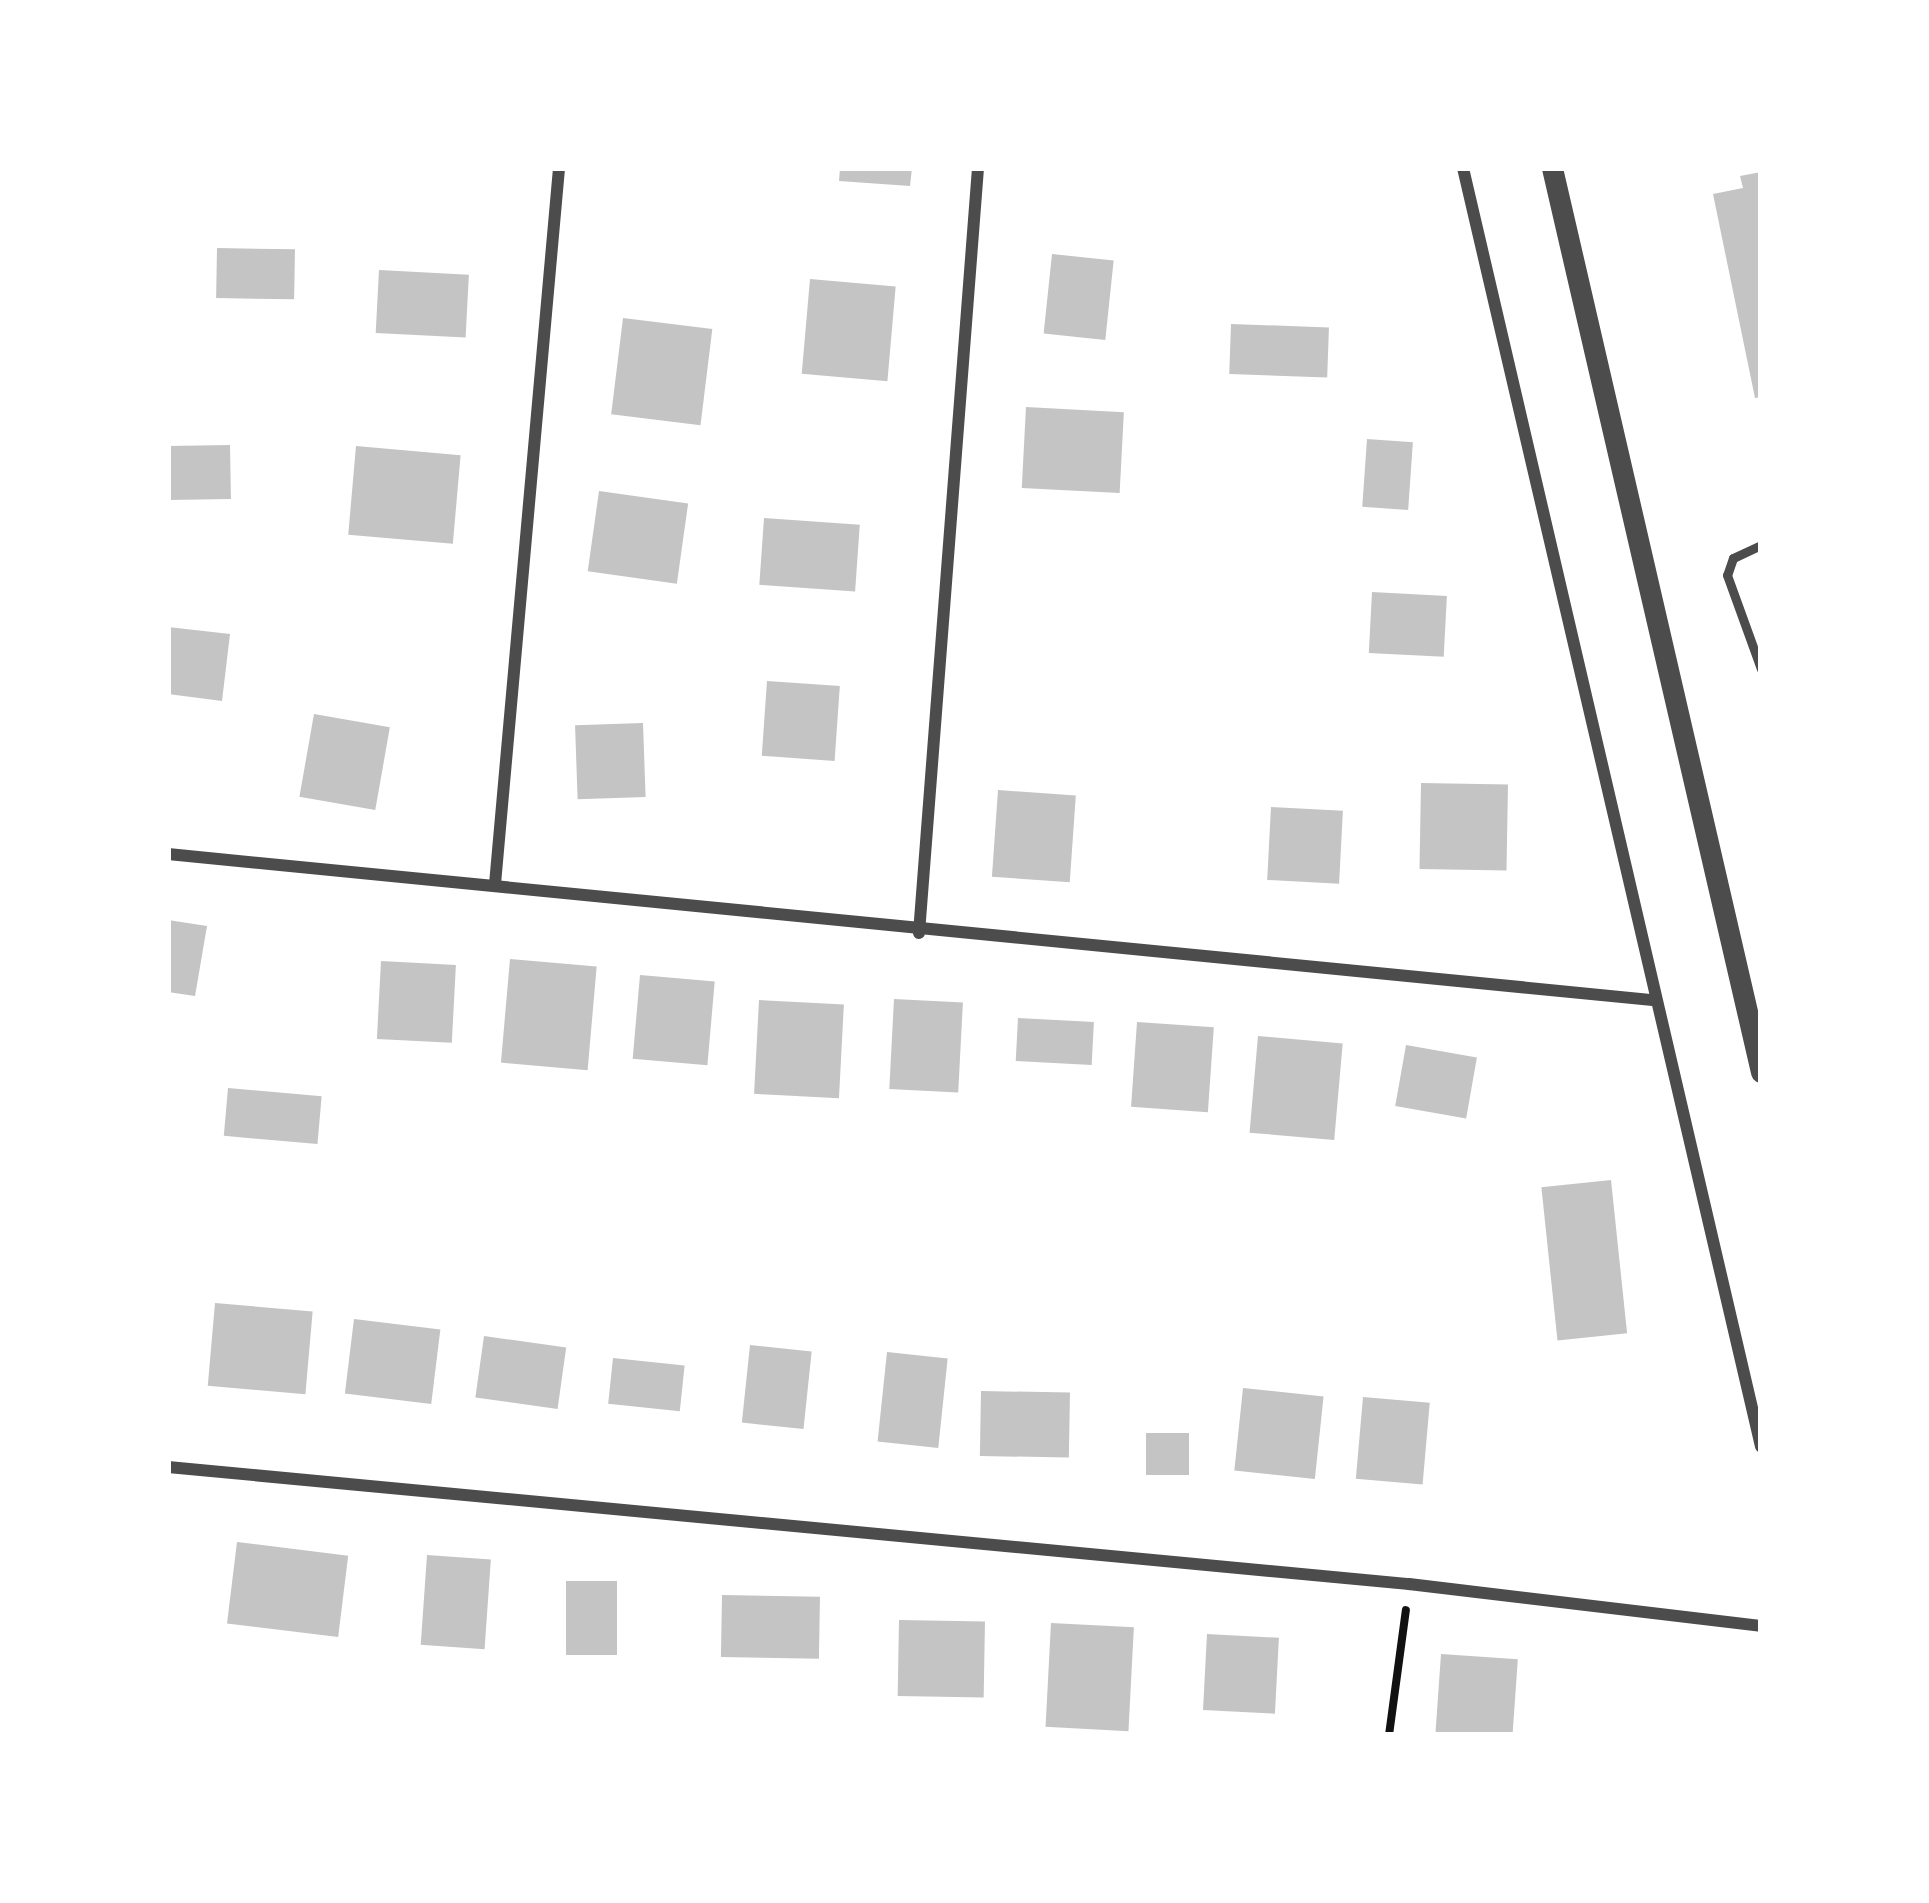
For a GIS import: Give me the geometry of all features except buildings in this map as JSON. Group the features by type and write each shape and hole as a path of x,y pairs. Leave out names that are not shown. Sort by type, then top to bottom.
{"street":[{"path":"496,884 560,168"},
{"path":"919,933 978,168"},
{"path":"1463,168 1653,1000 1761,1448"},
{"path":"1552,168 1761,1072"},
{"path":"168,854 496,884 919,933 1653,1000"},
{"path":"168,1467 1409,1584 1761,1626"}],"lane":[{"path":"1761,544 1733,558 1726,575 1761,669"}],"path":[{"path":"1389,1735 1409,1584"}]}
